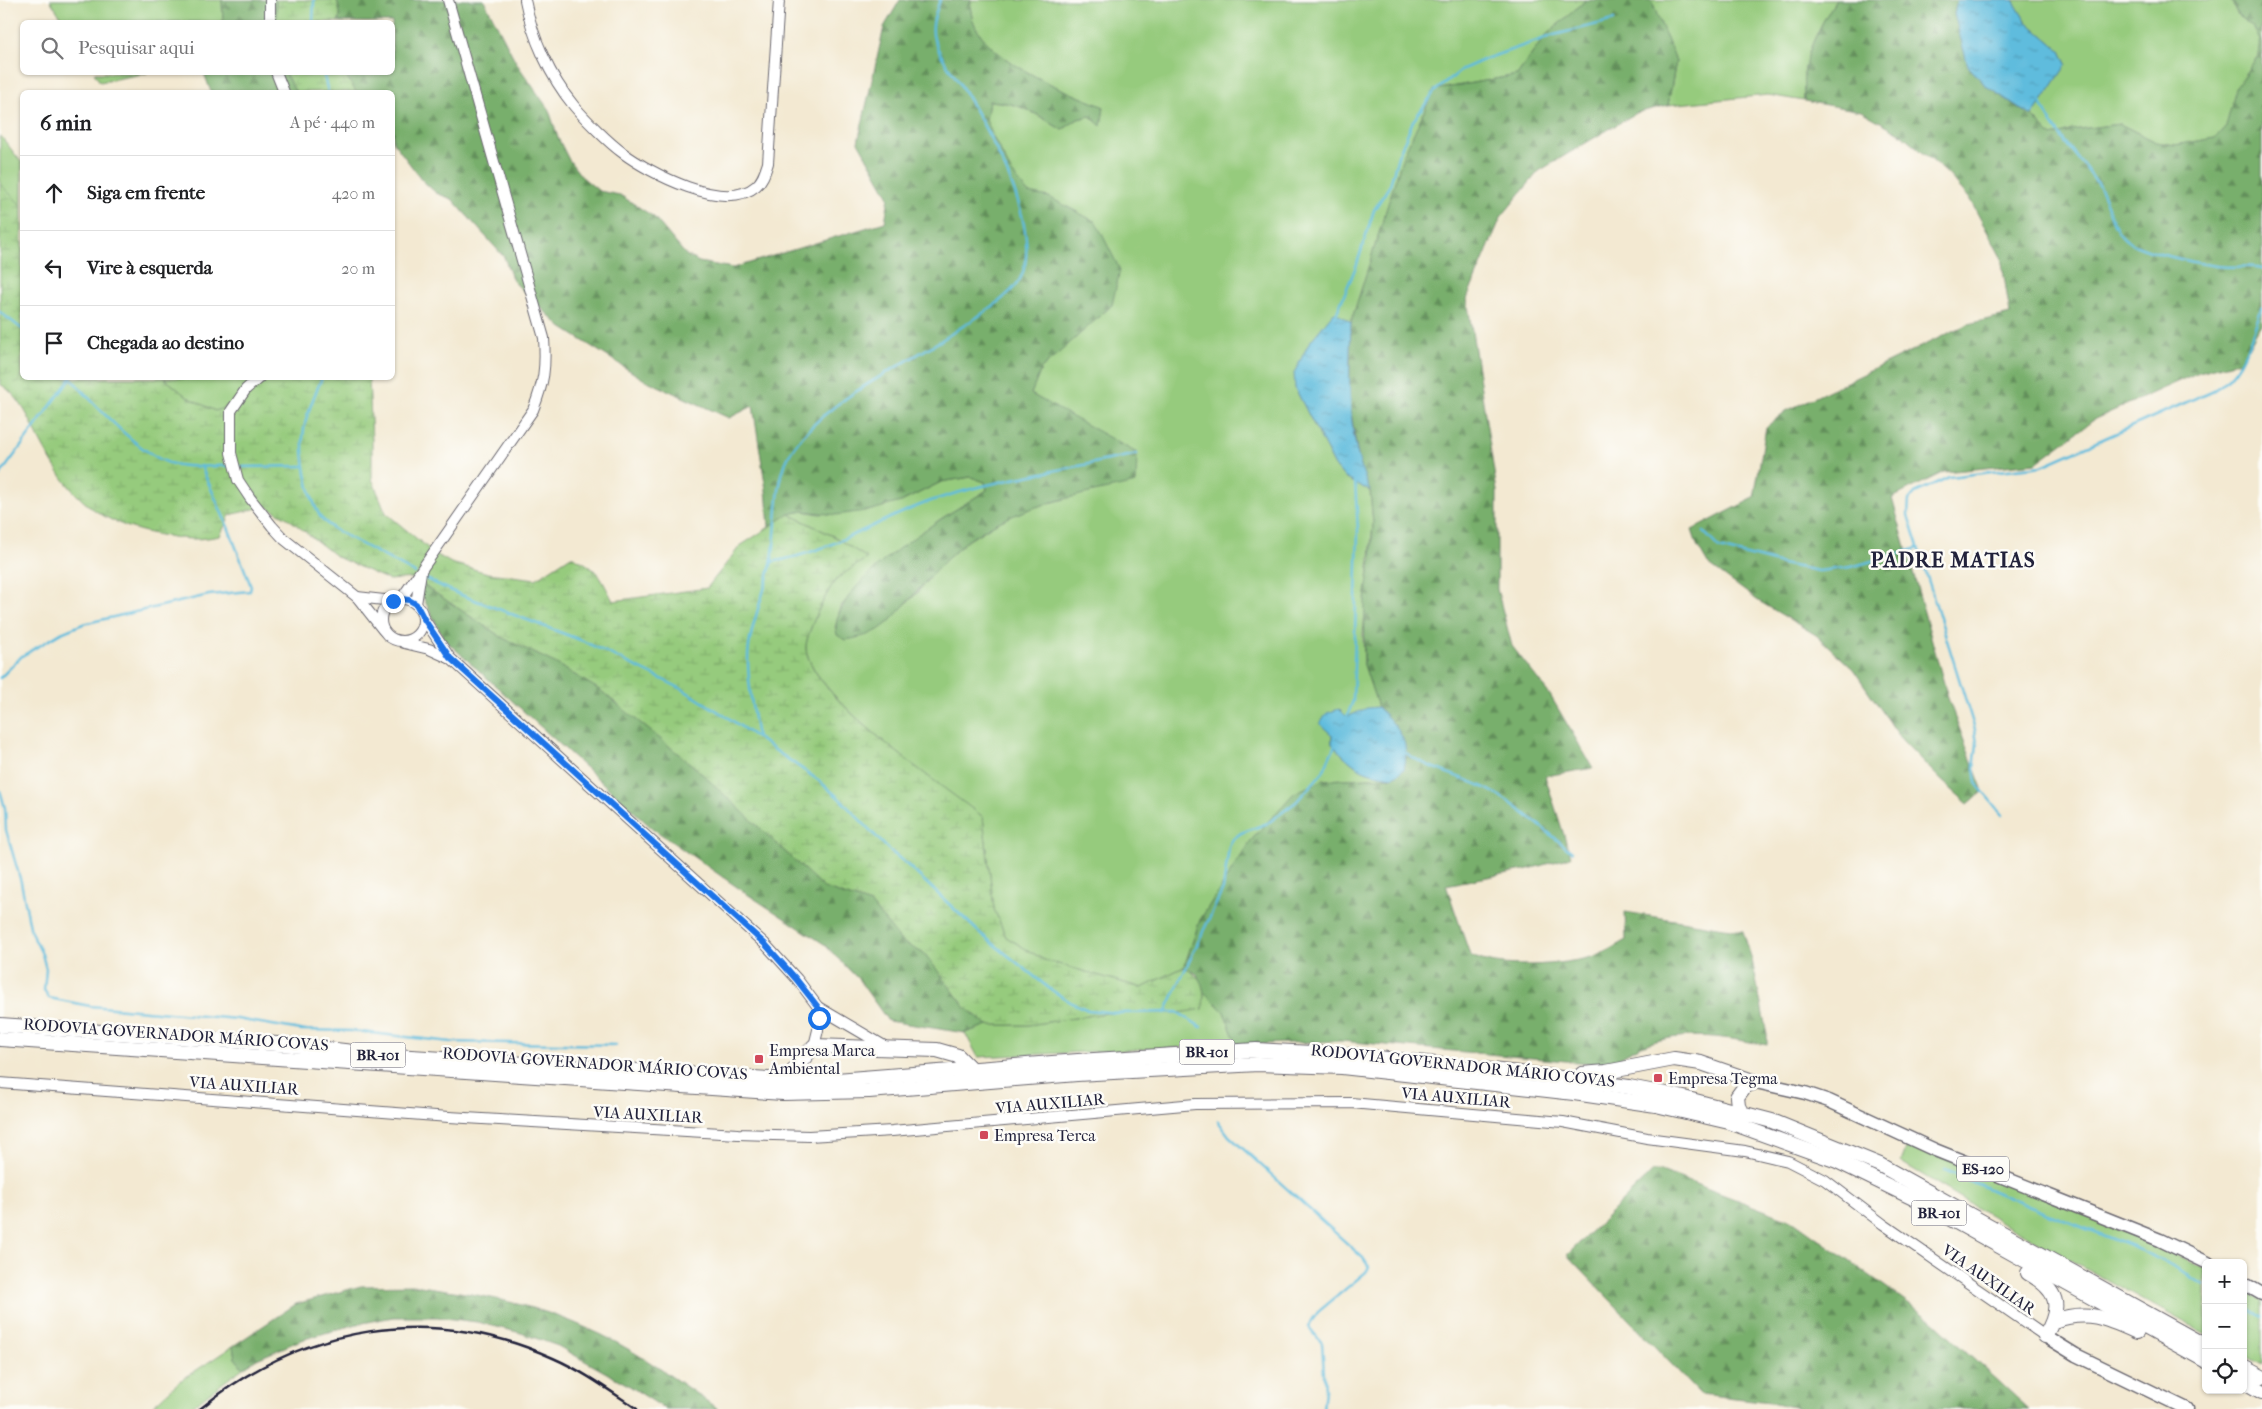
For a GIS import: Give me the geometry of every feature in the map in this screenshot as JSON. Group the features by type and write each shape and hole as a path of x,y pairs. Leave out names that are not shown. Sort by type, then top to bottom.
{"highway":[{"name":"RODOVIA GOVERNADOR MÁRIO COVAS","path":"0,1025 292,1045 379,1055 786,1080 824,1081 1256,1050 1350,1055 1538,1075 1629,1087 1676,1096 1772,1121 1880,1166 2202,1354"},
{"name":"RODOVIA GOVERNADOR MÁRIO COVAS","path":"0,1039 783,1093 869,1091 1199,1066 1258,1064 1342,1067 1631,1101 1720,1120 1776,1137 1837,1160 1911,1197 2202,1354"},
{"path":"786,1080 814,1046 937,1050 958,1056 971,1069"},
{"path":"1538,1075 1606,1072 1674,1060 1701,1063 1756,1082"},
{"path":"1742,1114 1738,1106 1738,1096 1745,1086 1756,1082"},
{"path":"1973,1232 2005,1259 2042,1280 2050,1288 2056,1308 2054,1321 2045,1336"},
{"path":"2054,1321 2069,1316 2093,1315 2202,1354"},
{"path":"2247,1369 2262,1377"},
{"path":"2247,1384 2262,1392"}],"main road":[{"name":"ES-120","path":"1756,1082 1805,1092 1829,1101 1935,1150 2160,1240 2202,1260"},
{"path":"2247,1285 2262,1294"},
{"path":"2045,1336 2076,1355 2187,1409"}],"street":[{"path":"270,0 270,20"},
{"path":"383,630 380,622 386,606 397,600 421,571 533,410 542,388 546,364 544,338 448,0"},
{"path":"525,0 536,38 548,66 575,107 623,153 686,187 706,194 726,195 740,194 754,188 764,174 768,163 779,0"},
{"path":"277,75 283,90"},
{"path":"257,380 246,389 231,411 231,453 238,480 250,498 284,539 357,597 388,637 395,641 430,649 450,658"},
{"path":"416,604 421,571"},
{"path":"357,597 409,600 416,604 450,658 759,938 818,1007 886,1047"},
{"path":"395,641 412,640 423,627 424,619"},
{"path":"814,1046 818,1030 818,1007"},
{"name":"VIA AUXILIAR","path":"0,1083 449,1117 746,1135 808,1136 892,1131 1195,1104 1351,1103 1563,1122 1647,1138 1745,1151 1788,1161 1825,1180 1882,1224 2045,1336"}],"green space":[{"path":"50,0 222,0 223,20 63,20"},
{"path":"222,0 276,0 277,20 223,20"},
{"path":"276,0 337,0 340,16 339,20 277,20"},
{"path":"337,0 484,0 517,64 549,110 558,138 569,160 581,176 599,191 620,195 654,217 686,255 699,262 733,268 885,222 889,197 858,142 884,27 900,0 971,0 973,20 983,38 999,54 1043,80 1104,107 1101,126 1090,116 1078,119 1062,130 1028,110 1011,104 989,101 986,120 1012,173 1028,193 1049,197 1096,222 1120,270 1112,305 1041,369 1031,394 1137,453 1136,483 1026,510 985,529 948,558 880,629 870,634 845,640 837,635 838,616 850,595 869,574 920,533 987,490 985,482 971,477 941,482 901,502 872,510 836,515 803,511 789,514 769,527 766,490 753,406 729,418 643,379 561,327 513,281 504,257 452,199 436,193 422,180 395,145 395,90 355,90 345,75 395,75 395,20 339,20 340,16"},
{"path":"971,0 1586,0 1545,36 1517,75 1434,90 1403,157 1351,322 1334,313 1295,388 1335,466 1345,478 1370,491 1373,523 1363,634 1364,665 1378,707 1364,710 1347,719 1332,735 1332,744 1359,768 1374,774 1394,777 1323,780 1273,816 1254,837 1200,920 1184,967 1142,988 1044,960 1006,937 994,909 983,817 911,763 854,716 831,692 814,669 806,649 812,625 832,585 843,574 867,558 835,537 789,514 803,511 820,514 901,502 941,482 971,477 985,482 987,490 939,520 874,570 841,606 835,628 884,626 916,594 939,566 966,542 998,522 1027,509 1065,499 1079,423 1031,394 1041,369 1112,305 1049,197 1028,194 1012,173 986,120 989,101 1010,104 1027,110 1062,130 1078,119 1090,116 1101,125 1104,107 1043,80 999,54 983,38 973,20"},
{"path":"1586,0 1650,0 1652,2 1676,61 1668,105 1636,113 1539,171 1501,217 1467,299 1497,491 1497,589 1512,646 1550,695 1593,768 1545,776 1571,857 1529,869 1446,885 1470,955 1497,963 1514,965 1549,964 1599,955 1626,940 1625,912 1743,931 1752,960 1767,1034 1767,1045 1716,1037 1699,1036 1666,1039 1649,1043 1630,1051 1611,1065 1341,1041 1237,1045 1224,1012 1204,992 1197,974 1184,967 1200,920 1254,837 1294,793 1323,780 1394,777 1391,722 1378,707 1364,665 1365,599 1371,560 1373,523 1370,491 1360,468 1349,401 1351,322 1403,156 1434,90 1517,75 1545,36"},
{"path":"1650,0 1836,0 1812,44 1804,73 1804,101 1768,95 1668,105 1676,61"},
{"path":"1836,0 1957,0 1954,14 1986,86 2032,116 2052,137 2072,130 2120,124 2156,142 2175,145 2215,138 2226,126 2237,85 2258,56 2260,40 2253,27 2238,16 2231,0 2262,0 2262,325 2259,327 2241,361 2199,372 2095,419 2036,463 1944,472 1892,498 1949,701 1983,791 1968,804 1940,779 1902,740 1853,669 1816,635 1757,600 1708,564 1697,545 1692,530 1754,498 1766,427 1786,411 1968,324 2010,314 2001,257 1969,198 1948,174 1900,133 1861,111 1804,101 1804,73 1812,44"},
{"path":"2013,0 2231,0 2238,16 2253,27 2260,40 2258,56 2244,75 2226,126 2216,138 2175,145 2156,142 2120,124 2072,130 2052,137 2032,116 2067,64 2061,51 2025,20"},
{"path":"95,75 137,75 100,82"},
{"path":"205,75 286,75 295,90 210,90"},
{"path":"286,75 345,75 355,90 295,90"},
{"path":"0,135 20,160 20,204 0,184"},
{"path":"0,184 20,204 20,380 166,380 187,397 215,411 224,408 269,380 369,380 372,479 386,513 434,553 451,563 488,573 536,579 571,556 588,565 598,574 613,601 707,588 740,546 789,514 835,537 867,558 836,580 822,603 806,643 806,649 814,669 831,692 854,716 911,763 983,817 994,909 1006,937 1044,960 1142,988 1184,967 1196,975 1202,984 1204,995 1203,1009 1178,1013 1107,1013 1028,1025 988,1025 966,1008 925,954 902,942 871,904 824,888 696,768 600,690 555,663 503,638 413,578 389,580 337,557 289,519 266,506 230,515 220,536 196,539 160,535 139,530 104,516 77,495 65,481 43,446 21,404 0,384"},
{"path":"166,380 258,380 263,384 224,408 215,411 187,397"},
{"path":"413,578 503,638 555,663 600,690 696,768 824,888 871,904 902,942 925,954 966,1008 988,1025 965,1033 888,1021 859,980 824,944 747,894 652,828 444,639"},
{"path":"1204,992 1224,1012 1237,1045 978,1057 965,1033 988,1025 1028,1025 1107,1013 1203,1009"},
{"path":"1908,1144 1946,1153 2202,1267 2202,1332 2008,1226 1901,1162"},
{"path":"1653,1171 1664,1172 1795,1222 1932,1320 2029,1409 1803,1409 1770,1402 1700,1394 1567,1255"},
{"path":"413,1285 499,1300 562,1318 618,1343 718,1409 665,1409 628,1385 558,1346 521,1333 477,1322 437,1317 393,1317 353,1325 301,1340 257,1359 243,1368 235,1358 233,1346 296,1304 361,1286"},
{"path":"2247,1290 2262,1299 2262,1365 2247,1356"},
{"path":"233,1346 235,1358 243,1368 188,1409 149,1409 180,1381"}],"water":[{"path":"1957,0 2013,0 2025,20 2061,51 2067,64 2032,116 1986,86 1968,66 1954,14"},
{"path":"1334,312 1351,322 1350,387 1353,429 1362,470 1370,491 1345,478 1335,466 1295,388 1294,373 1309,343"},
{"path":"1378,707 1401,734 1406,749 1404,769 1394,777 1374,774 1353,764 1332,744 1332,735 1320,724 1327,713 1339,709 1347,717 1367,708"}],"waterway":[{"path":"313,20 314,0"},
{"path":"757,738 749,679 749,648 771,564 780,482 784,466 796,444 816,422 851,394 948,336 1000,301 1017,284 1022,275 1026,254 1025,230 1019,205 1010,179 986,129 936,46 933,24 940,0"},
{"path":"1335,317 1357,264 1374,210 1390,185 1398,156 1413,121 1435,91 1463,69 1488,58 1554,35 1614,20"},
{"path":"324,75 328,90"},
{"path":"2040,100 2058,133 2100,189 2112,219 2125,239 2132,244 2155,252 2195,262 2222,267 2262,268"},
{"path":"2002,815 1976,783 1974,767 1977,744 1975,730 1908,515 1909,500 1915,493 1949,477 2042,466 2214,390 2233,374 2245,354 2262,308"},
{"path":"0,312 20,327"},
{"path":"0,475 70,380"},
{"path":"73,380 118,427 147,451 161,459 173,464 187,466 231,466"},
{"path":"321,380 307,416 303,438 306,473 312,497 320,516 337,531 415,573"},
{"path":"771,562 815,551 895,515 937,499 1011,479 1137,454"},
{"path":"0,678 22,656 61,633 83,624 209,595 250,591 251,586 228,527 201,466"},
{"path":"237,467 305,466"},
{"path":"1346,719 1353,701 1358,530 1355,481"},
{"path":"1704,532 1719,548 1819,571 1851,567 1918,548"},
{"path":"422,577 456,593 583,641 682,689 727,717 818,780 839,798 890,851 981,934 1050,989 1072,1003 1088,1010 1117,1013 1177,1012 1201,1027"},
{"path":"1165,1013 1223,889 1229,847 1233,839 1241,833 1268,823 1296,802 1323,772 1335,745"},
{"path":"1406,753 1426,764 1502,797 1572,852"},
{"path":"0,790 5,808 6,830 21,882 31,932 42,954 46,969 44,990 49,998 90,1006 237,1019 301,1030 353,1031 451,1042 616,1045"},
{"path":"1218,1121 1229,1136 1363,1258 1369,1267 1366,1272 1318,1312 1308,1326 1322,1343 1325,1390 1323,1409"},
{"path":"1945,1170 2028,1206 2143,1251 2202,1283"},
{"path":"2247,1308 2262,1317"}],"railway":[{"path":"200,1409 239,1380 281,1358 325,1341 369,1331 415,1328 461,1331 507,1341 564,1363 637,1409"}],"place":[{"name":"Empresa Marca Ambiental","path":"759,1059"},
{"name":"Empresa Tegma","path":"1658,1078"},
{"name":"Empresa Terca","path":"984,1135"}],"district":[{"name":"PADRE MATIAS","path":"1953,560"}],"route":[{"path":"393,601 409,600 416,604 450,658 765,944 818,1007 819,1018"}]}
